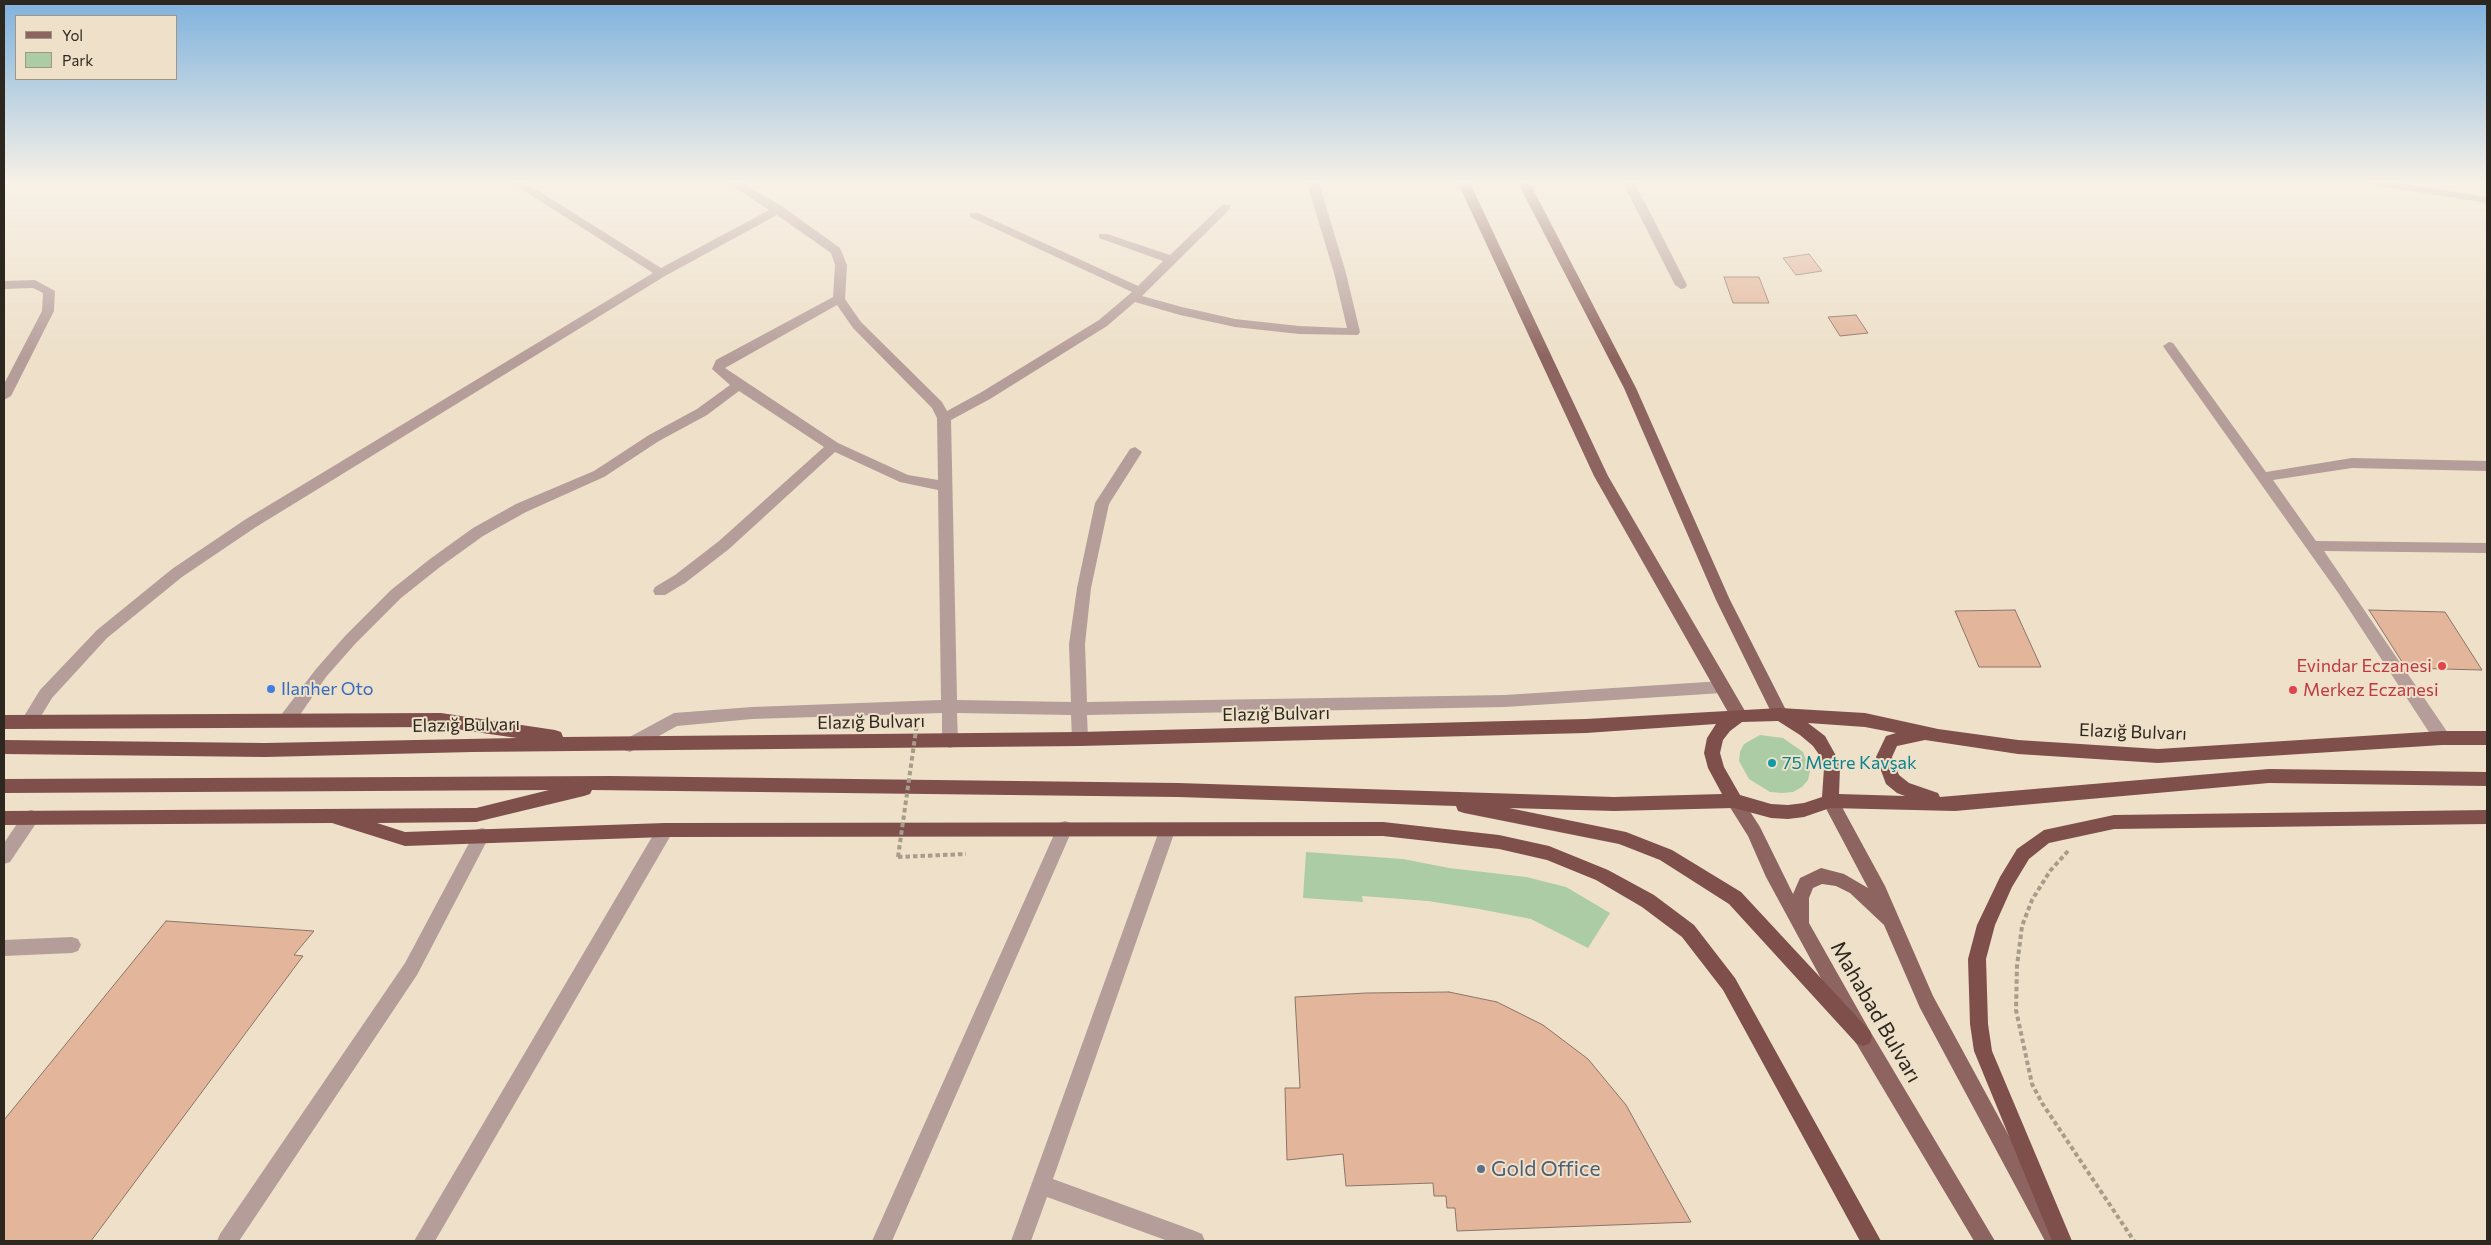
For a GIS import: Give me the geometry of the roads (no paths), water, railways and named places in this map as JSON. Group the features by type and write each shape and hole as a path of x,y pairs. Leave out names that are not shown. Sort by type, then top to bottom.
{"highway":[{"path":"1734,801 1716,768 1712,752 1715,738 1724,726 1739,716 1780,714 1806,730 1818,741 1827,754 1832,768 1830,801"},
{"name":"Elazığ Bulvarı","path":"1780,714 1865,720 1938,736 2018,747 2158,756 2442,738 2487,738"},
{"name":"Elazığ Bulvarı","path":"4,747 265,750 1080,739 1586,726 1739,716"},
{"path":"4,722 441,720 603,744"},
{"path":"1938,736 1910,736 1892,742 1884,757 1892,779 1903,788 1916,794 1955,804"},
{"path":"4,786 611,783 1178,790 1614,804 1734,801 1771,811 1788,812 1804,810 1830,801 1955,804 2269,776 2487,779"},
{"path":"4,818 476,815 611,783"},
{"path":"1416,797 1620,837 1666,855 1735,898 1862,1037"},
{"path":"329,815 405,839 665,830 1065,828 1166,831 1383,829 1499,842 1549,853 1602,875 1648,901 1688,930 1729,984 1871,1241"},
{"path":"2062,1241 1984,1050 1979,1024 1977,959 1986,925 2006,882 2024,854 2044,837 2114,822 2487,817"}],"main road":[{"path":"1491,241 1600,476 1739,716"},
{"path":"1554,241 1630,388 1723,600 1780,714"},
{"name":"Mahabad Bulvarı","path":"1734,801 1754,832 1772,872 1862,1037 1985,1241"},
{"path":"1830,801 1879,892 1926,1002 2056,1241"},
{"path":"1801,925 1800,898 1806,883 1821,876 1838,879 1856,888 1892,922"}],"street":[{"path":"610,241 661,273"},
{"path":"29,721 46,694 102,634 177,573 251,523 661,273 720,241"},
{"path":"823,241 836,251 841,265 839,299 857,325 937,405 944,418 950,741"},
{"path":"1029,241 1137,294 1180,311 1235,323 1299,330 1354,332 1330,241"},
{"path":"1117,241 1171,260"},
{"path":"944,418 985,396 1102,323 1137,294 1190,241"},
{"path":"1659,241 1681,285"},
{"path":"4,285 35,284 49,291 48,311 4,396"},
{"path":"839,299 721,363 718,368 739,385 833,446 905,479 946,486"},
{"path":"2169,346 2312,546 2442,738"},
{"path":"287,720 321,674 350,640 396,594 478,532 521,508 600,474 654,438 702,412 739,385"},
{"path":"660,591 680,579 724,544 833,446"},
{"path":"1080,739 1077,644 1084,588 1102,503 1135,452"},
{"path":"2263,477 2352,463 2487,466"},
{"path":"2312,546 2487,548"},
{"path":"630,745 674,720 752,713 950,706 1079,709 1448,702 1722,687"},
{"path":"4,857 30,817"},
{"path":"882,1241 1065,828"},
{"path":"424,1241 665,830"},
{"path":"1021,1241 1166,831"},
{"path":"227,1241 411,970 482,835"},
{"path":"4,948 72,944"},
{"path":"1041,1185 1196,1241"}],"place":[{"name":"Evindar Eczanesi","path":"2442,666"},
{"name":"Ilanher Oto","path":"271,689"},
{"name":"Merkez Eczanesi","path":"2293,690"},
{"name":"75 Metre Kavşak","path":"1772,763"},
{"name":"Gold Office","path":"1481,1169"}]}
